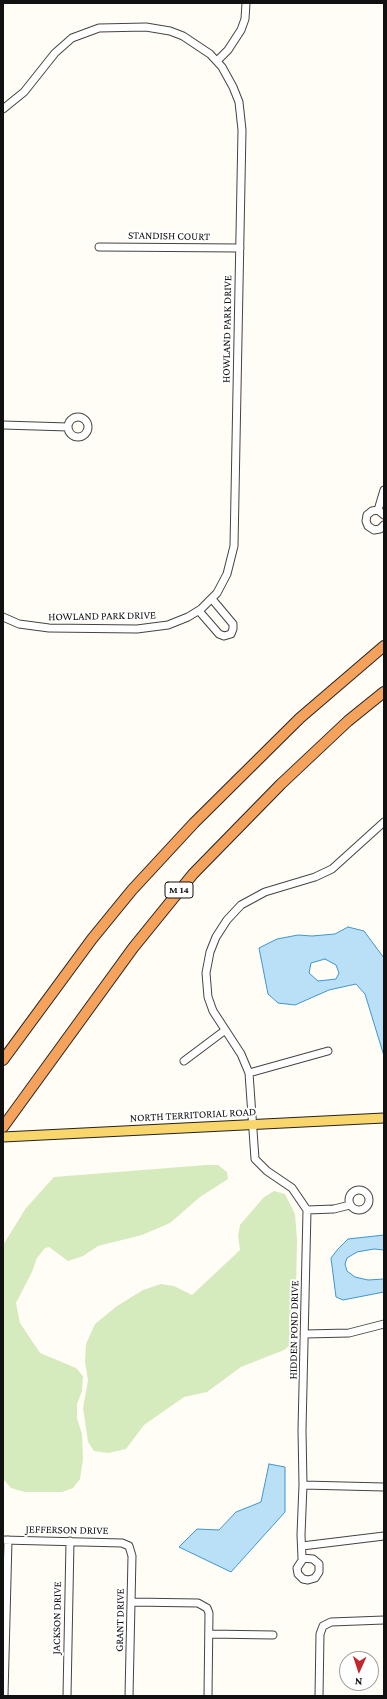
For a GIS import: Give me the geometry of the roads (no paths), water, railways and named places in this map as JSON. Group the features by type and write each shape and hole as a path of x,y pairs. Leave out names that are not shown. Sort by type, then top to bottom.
{"highway":[{"path":"3,1060 92,939 127,896 194,822 300,718 384,646"},
{"name":"M 14","path":"3,1127 115,972 193,874 281,784 348,721 384,692"}],"main road":[{"name":"NORTH TERRITORIAL ROAD","path":"3,1137 384,1118"}],"street":[{"path":"217,61 228,50 241,30 245,19 246,3"},
{"name":"HOWLAND PARK DRIVE","path":"3,109 24,92 65,44 81,33 99,28 146,27 170,31 197,44 217,61 226,72 233,87 241,116 234,546 227,574 212,599 199,611 168,626 137,629 38,628 19,624 3,617"},
{"name":"STANDISH COURT","path":"99,246 240,248"},
{"path":"3,425 68,427"},
{"path":"384,490 381,513 372,511 367,515 366,524 374,530 380,529 384,525"},
{"path":"199,611 219,634 224,636 231,634 233,624 212,599"},
{"path":"350,1205 334,1209 307,1210 292,1188 267,1171 255,1159 249,1073 241,1054 216,1018 210,1004 206,973 213,944 227,920 241,905 256,896 315,877 332,869 384,822"},
{"path":"184,1061 224,1031"},
{"path":"249,1073 328,1051"},
{"name":"HIDDEN POND DRIVE","path":"302,1558 302,1430 307,1210"},
{"path":"305,1334 349,1333 384,1324"},
{"path":"303,1486 384,1487"},
{"path":"302,1546 384,1536"},
{"path":"4,1696 5,1540"},
{"name":"JEFFERSON DRIVE","path":"5,1540 122,1542 129,1546"},
{"name":"JACKSON DRIVE","path":"67,1696 70,1541"},
{"name":"GRANT DRIVE","path":"129,1546 132,1556 129,1696"},
{"path":"131,1602 203,1605 209,1613 208,1696"},
{"path":"319,1696 320,1634 326,1624 384,1620"},
{"path":"209,1634 273,1635"}],"water":[{"path":"348,927 364,931 384,958 384,1056 365,994 356,984 329,990 295,1005 278,1003 268,994 259,948 277,939 298,935 312,936 335,934","holes":["325,959 336,965 339,973 336,979 318,981 309,973 311,963"]},
{"path":"384,1235 384,1250 374,1249 357,1252 347,1258 345,1264 347,1271 355,1277 368,1280 384,1279 384,1292 343,1300 336,1297 331,1258 348,1239"},
{"path":"269,1464 285,1467 285,1512 231,1572 179,1547 197,1529 219,1530 236,1512 261,1502"}]}
